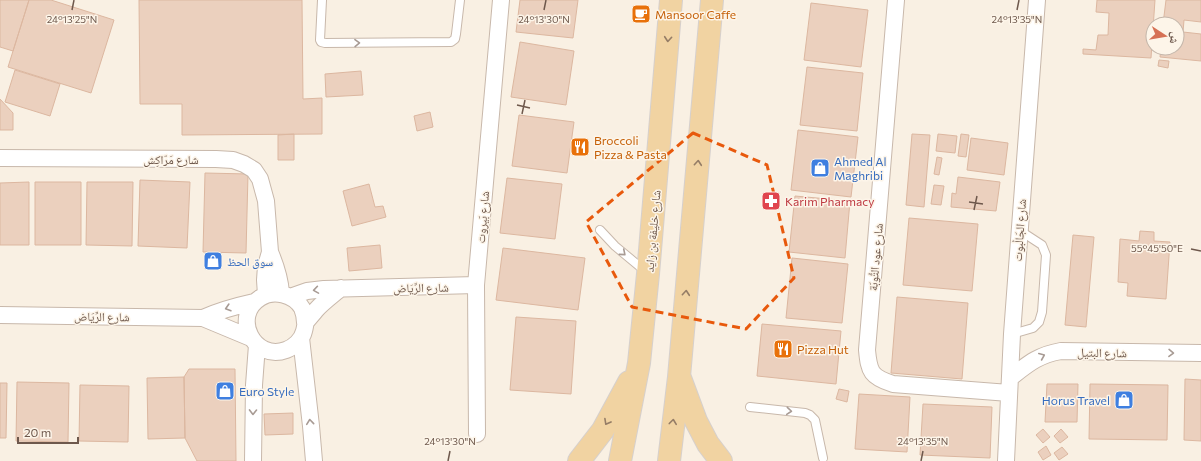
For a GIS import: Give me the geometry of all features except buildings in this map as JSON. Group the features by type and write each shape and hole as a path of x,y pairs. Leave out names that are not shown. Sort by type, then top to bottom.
{"main road":[{"name":"شارع خليفة بن زايد","path":"620,461 639,363 645,309 671,0"},
{"path":"669,461 679,377 712,0"},
{"path":"634,461 652,355 651,328 645,309"},
{"path":"579,461 603,430 639,363"},
{"path":"679,377 696,421 708,444 721,461"}],"street":[{"name":"شارع بَيروت","path":"477,434 476,285 501,0"},
{"name":"شارع عود التُّوبَة","path":"896,0 868,342 868,364 872,372 881,380 893,384 1010,385"},
{"name":"شارع الجَالْبوت","path":"1006,461 1012,334 1037,0"},
{"name":"شارع مَرّاكِش","path":"0,158 233,160 244,164 254,170 260,179 266,201 270,252 280,279 273,297"},
{"name":"شارع الرِّيَاض","path":"203,318 219,311 273,297 324,289 476,285"},
{"path":"254,342 265,350 275,352 285,351 294,346 301,338 306,323 316,310 342,288"},
{"path":"252,461 254,342 246,324 247,316 250,309 273,297 297,302 302,308 306,323"},
{"name":"شارع الرِّيَاض","path":"0,315 203,318 254,342"},
{"path":"301,338 314,461"},
{"name":"شارع البتيل","path":"1010,385 1036,358 1048,353 1061,351 1201,353"}],"lane":[{"path":"322,0 320,40 325,44 451,42 455,39 460,0"},
{"path":"600,230 615,246 648,274"},
{"path":"1012,334 1033,328 1039,322 1042,312 1046,254 1042,245 1019,230"},
{"path":"750,408 805,413 810,415 815,420 823,458"}],"highlighted area":[{"path":"693,133 767,165 794,278 746,329 632,307 586,222"}],"place":[{"name":"Mansoor Caffe","path":"641,14"},
{"name":"Broccoli Pizza & Pasta","path":"580,147"},
{"name":"Ahmed Al Maghribi","path":"820,168"},
{"name":"Karim Pharmacy","path":"771,201"},
{"name":"سوق الحظ","path":"213,261"},
{"name":"Pizza Hut","path":"783,349"},
{"name":"Euro Style","path":"225,391"},
{"name":"Horus Travel","path":"1124,400"}]}
